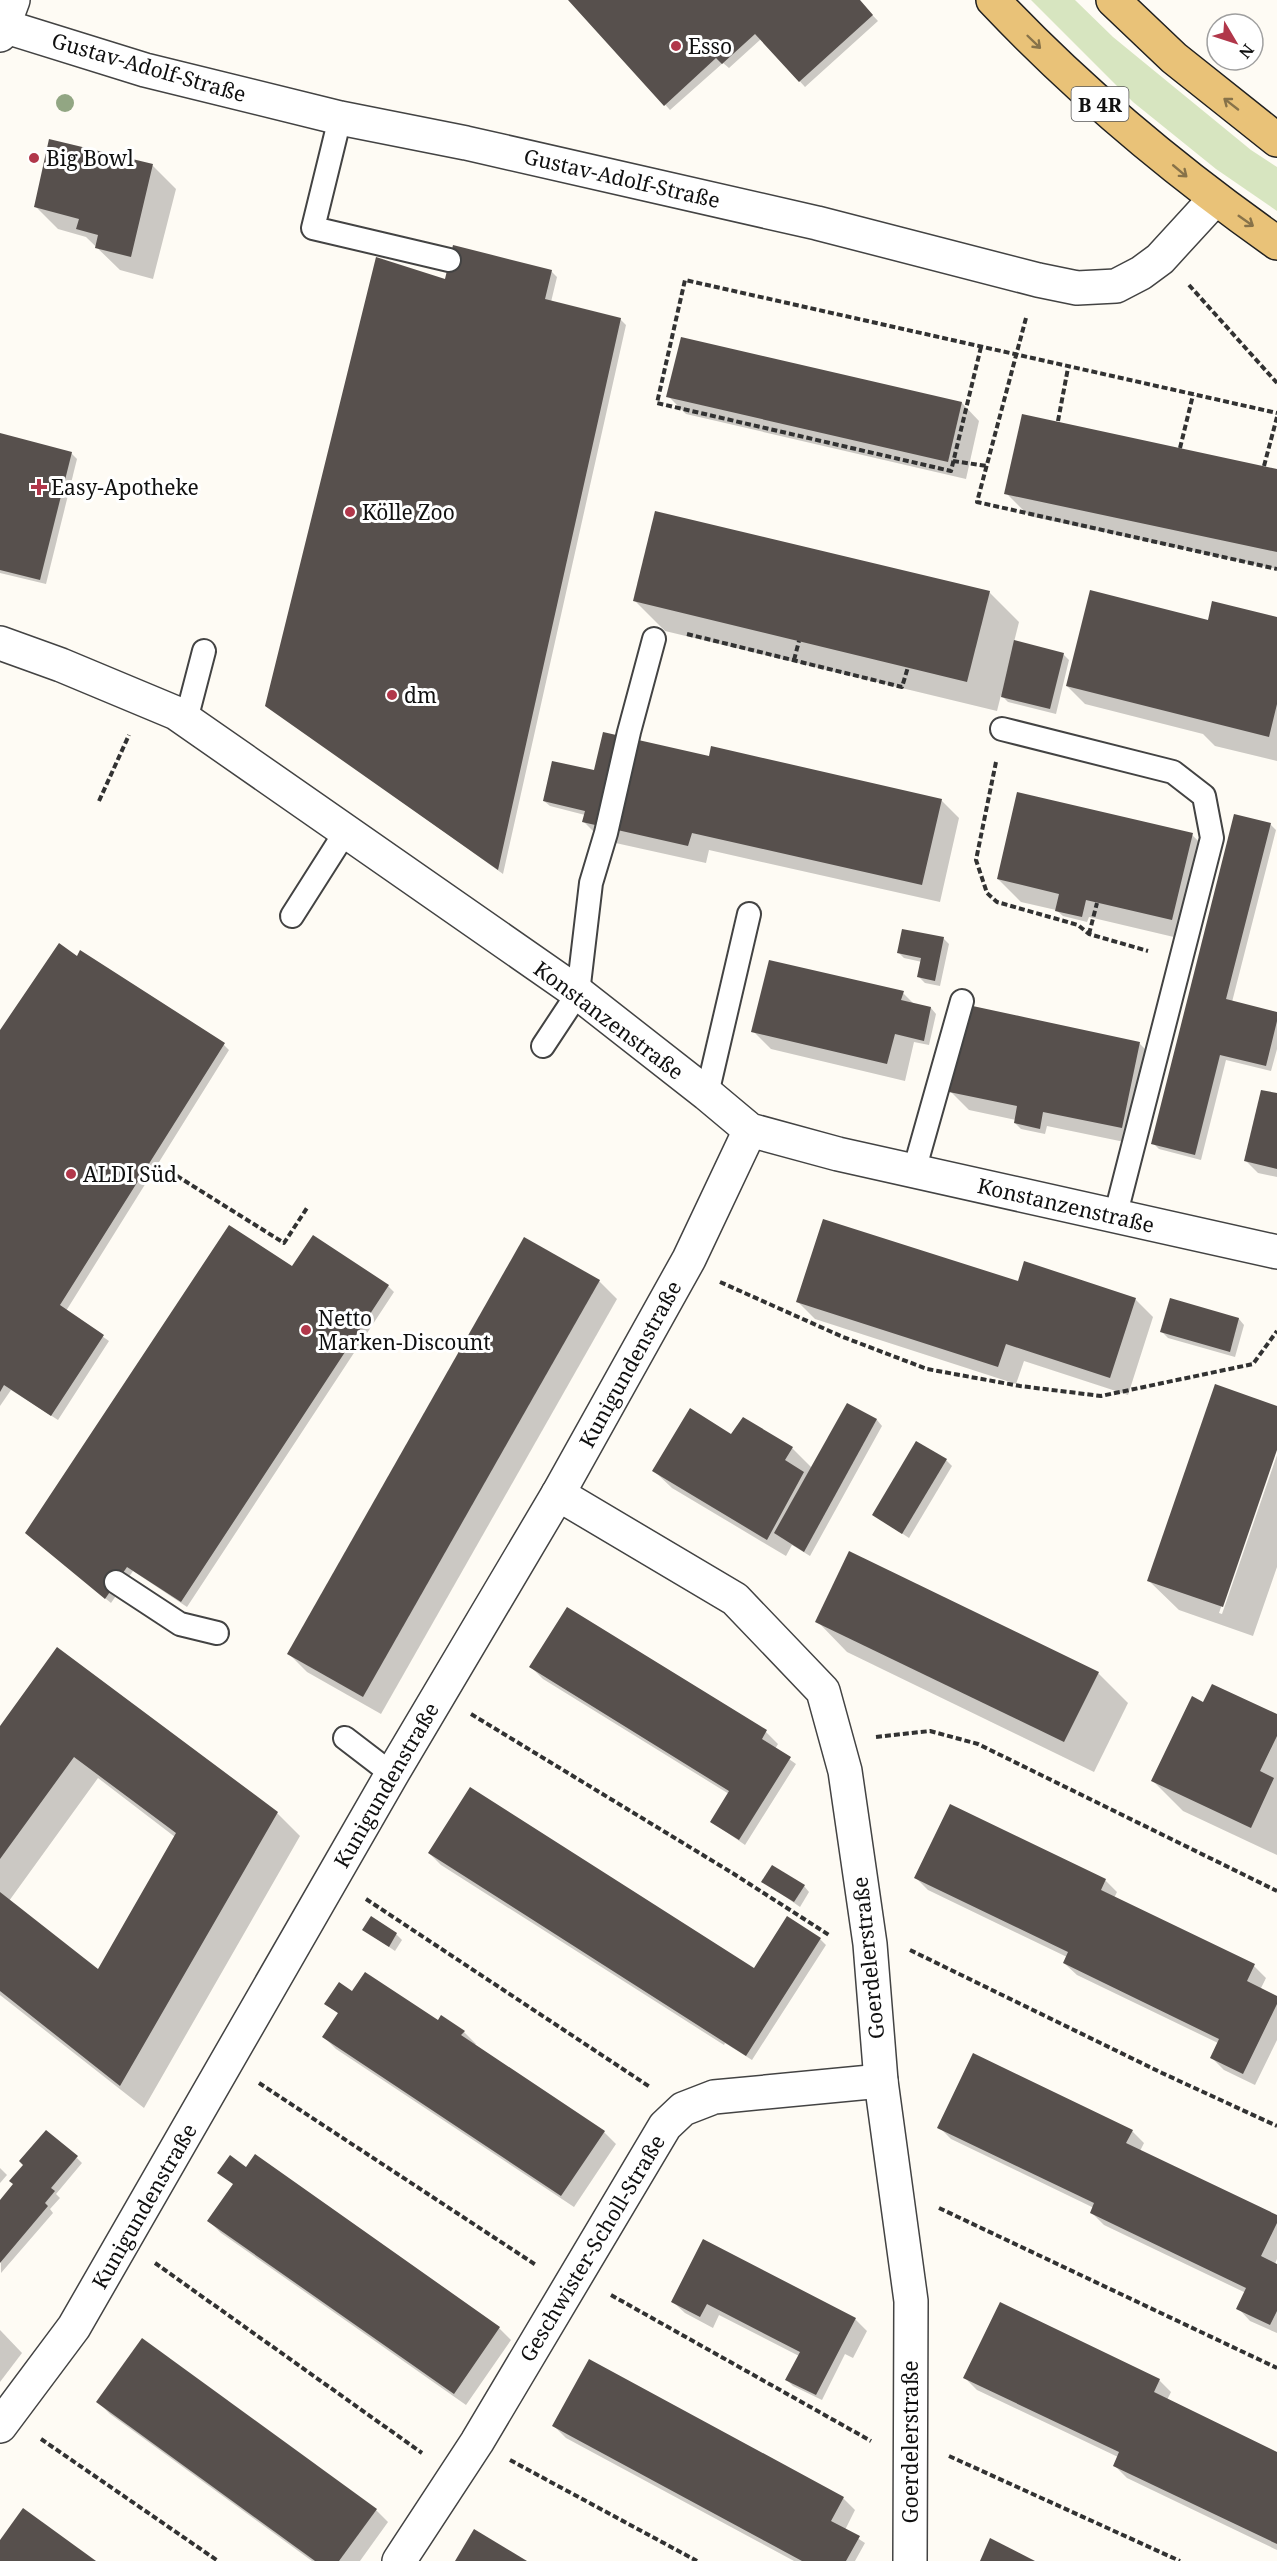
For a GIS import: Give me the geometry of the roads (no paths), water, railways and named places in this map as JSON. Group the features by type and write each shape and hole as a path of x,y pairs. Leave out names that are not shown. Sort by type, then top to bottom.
{"main road":[{"name":"B 4R","path":"993,0 1097,101 1215,199 1277,243"},
{"path":"1113,0 1174,58 1277,140"}],"street":[{"name":"Gustav-Adolf-Straße","path":"4,21 145,70 340,118 466,143 805,220 1077,288 1116,286 1141,273 1163,255 1215,199"},
{"name":"Konstanzenstraße","path":"0,643 146,699 186,720 578,993 750,1130 838,1154 1277,1252"},
{"name":"Kunigundenstraße","path":"4,2421 74,2327 392,1774 558,1494 685,1266 750,1130"},
{"name":"Goerdelerstraße","path":"558,1494 735,1599 823,1691 845,1771 870,1944 881,2081 911,2301 910,2561"},
{"name":"Geschwister-Scholl-Straße","path":"399,2561 477,2442 665,2126 683,2109 714,2097 881,2081"}],"lane":[{"path":"340,118 313,228 449,260"},
{"path":"543,1046 578,993 591,883 606,833 629,732 654,639"},
{"path":"186,720 204,651"},
{"path":"1002,729 1173,772 1204,796 1212,838 1115,1216"},
{"path":"292,916 346,831"},
{"path":"707,1094 749,914"},
{"path":"914,1171 962,1001"},
{"path":"116,1582 180,1624 217,1633"},
{"path":"345,1738 392,1774"}],"place":[{"name":"Esso","path":"676,46"},
{"name":"Big Bowl","path":"34,158"},
{"name":"Easy-Apotheke","path":"39,487"},
{"name":"Kölle Zoo","path":"350,512"},
{"name":"dm","path":"392,695"},
{"name":"ALDI Süd","path":"71,1174"},
{"name":"Netto Marken-Discount","path":"306,1330"}]}
